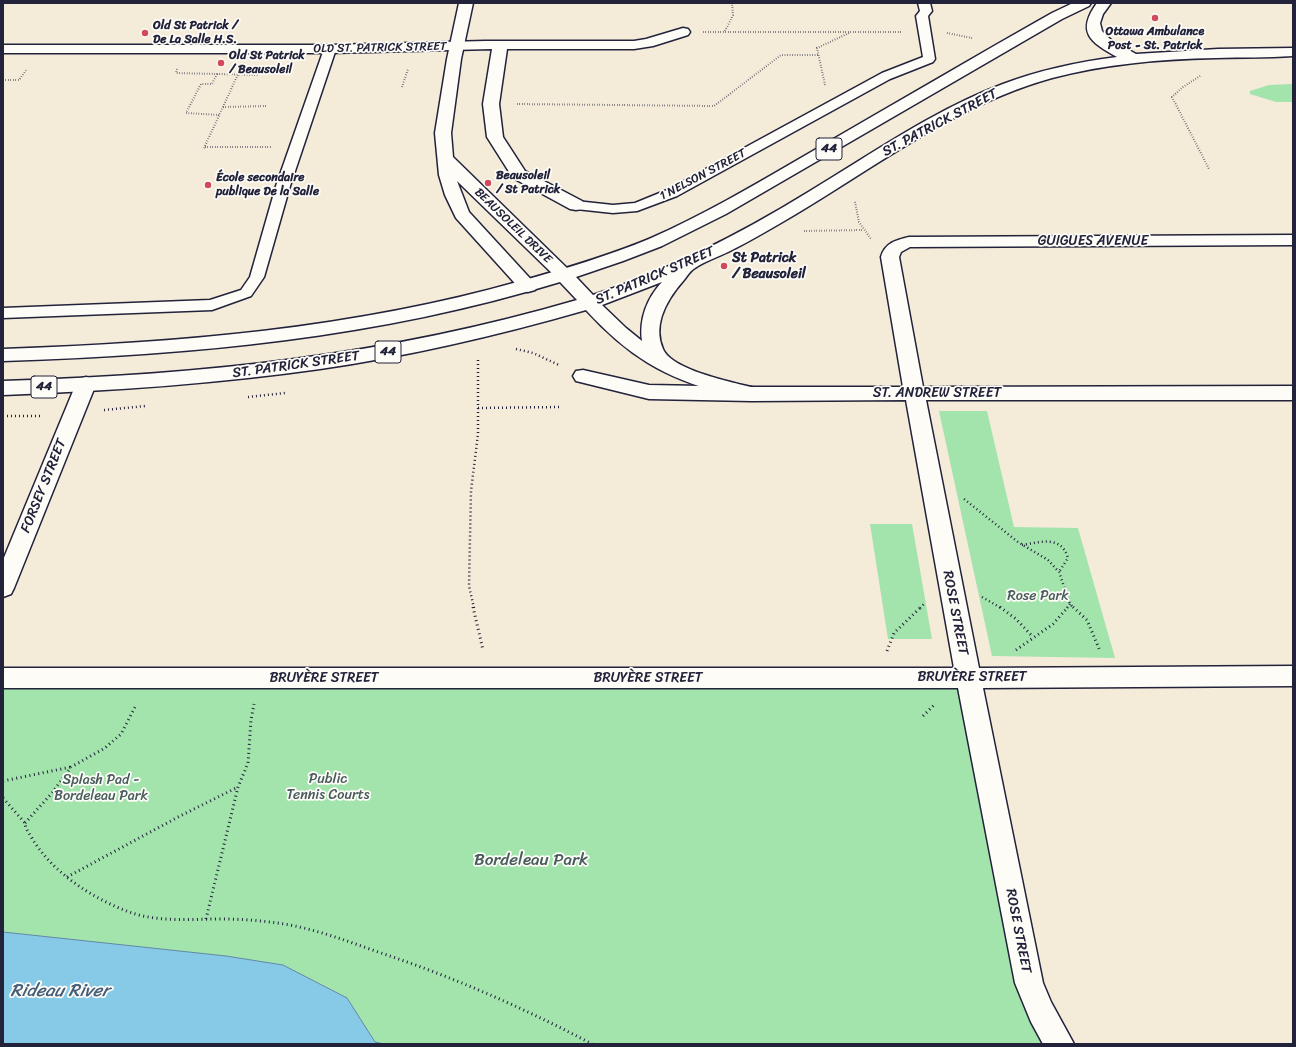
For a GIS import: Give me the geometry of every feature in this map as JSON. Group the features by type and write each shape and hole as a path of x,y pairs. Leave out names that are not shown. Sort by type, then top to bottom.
{"street":[{"name":"BEAUSOLEIL DRIVE","path":"466,3 457,46 443,133 451,189 462,214 553,313"},
{"name":"44","path":"3,355 185,346 273,337 409,315 502,293 564,275 647,246 689,227 725,208 1057,16 1084,3"},
{"path":"1104,3 1094,18 1092,29 1095,34 1109,46 1133,59"},
{"name":"OLD ST. PATRICK STREET","path":"3,49 330,49 457,46 634,45 648,43 683,32"},
{"name":"1 NELSON STREET","path":"500,46 491,104 495,137 519,174 576,205"},
{"name":"ST. PATRICK STREET","path":"3,388 221,375 338,360 435,343 553,313 590,303 687,266 756,230 918,133 980,99 1024,81 1086,66 1133,59 1204,54 1293,54"},
{"name":"BEAUSOLEIL DRIVE","path":"446,159 470,186 564,275 590,303 640,350 662,363 714,385 752,394"},
{"name":"GUIGUES AVENUE","path":"895,248 901,244 909,242 1293,240"},
{"name":"ROSE STREET","path":"895,248 891,252 890,257 930,481 1029,983 1041,1012 1059,1044"},
{"path":"662,363 653,349 651,335 652,315 664,291 687,266"},
{"name":"ST. ANDREW STREET","path":"583,376 649,392 752,394 1293,393"},
{"name":"FORSEY STREET","path":"3,588 86,384"},
{"name":"BRUYÈRE STREET","path":"3,678 968,678 1293,676"}],"lane":[{"name":"1 NELSON STREET","path":"576,205 613,209 637,207 651,202 672,193 886,76 929,59 922,16 926,11 924,3"},
{"path":"3,313 212,305 246,293 257,277 283,186 330,49"}],"path":[{"path":"725,31 733,16 732,3"},
{"path":"683,32 936,32 973,38"},
{"path":"842,99 825,86 817,48 850,32"},
{"path":"249,49 205,148 296,148"},
{"path":"491,104 714,106 781,55 819,55"},
{"path":"3,80 19,80 30,64"},
{"path":"402,87 408,69 414,66"},
{"path":"179,67 176,73 259,75"},
{"path":"217,74 212,84 201,84 186,113 220,114"},
{"path":"1201,76 1182,87 1172,97 1208,168"},
{"path":"223,107 266,106"},
{"path":"855,202 862,230 873,241 895,248"},
{"path":"804,231 862,230"},
{"path":"478,357 478,434 471,491 469,586 489,678"},
{"path":"478,408 561,407"},
{"path":"3,416 41,416"},
{"path":"930,481 952,489 1022,545 1048,560 1058,572 1070,604 1087,620 1110,677"},
{"path":"1022,545 1047,542 1063,547 1068,558 1058,572"},
{"path":"980,596 992,601 1016,619 1033,637"},
{"path":"887,654 894,633 927,601"},
{"path":"1012,653 1053,624 1070,604"},
{"path":"3,780 71,767 105,748 121,734 148,679"},
{"path":"206,920 238,787 248,763 251,720 254,703"},
{"path":"923,716 935,704"},
{"path":"25,823 52,793 71,767"},
{"path":"67,877 180,816 238,787"},
{"path":"3,798 25,823 25,827 45,857 56,868 75,883 130,914 151,918 206,920 234,919 306,929 325,934 421,967 486,993 566,1030 592,1044"}],"green space":[{"path":"1293,84 1293,102 1276,102 1250,94 1250,91 1269,85"},
{"name":"Rose Park","path":"939,411 987,411 1014,527 1078,528 1115,658 992,656"},
{"path":"870,524 912,524 932,639 888,639"},
{"name":"Bordeleau Park","path":"3,678 968,678 1029,983 1059,1044 384,1044 375,1042 347,998 283,965 226,956 3,932"}],"water":[{"name":"Rideau River","path":"3,932 226,956 283,965 347,998 375,1042 384,1044 3,1044"}],"place":[{"name":"Ottawa Ambulance Post - St. Patrick","path":"1155,18"},
{"name":"Old St Patrick / De La Salle H.S.","path":"145,33"},
{"name":"Old St Patrick / Beausoleil","path":"221,63"},
{"name":"Beausoleil / St Patrick","path":"488,183"},
{"name":"École secondaire publique De la Salle","path":"208,185"},
{"name":"St Patrick / Beausoleil","path":"724,266"}],"park label":[{"name":"Splash Pad - Bordeleau Park","path":"101,788"},
{"name":"Public Tennis Courts","path":"328,788"}]}
